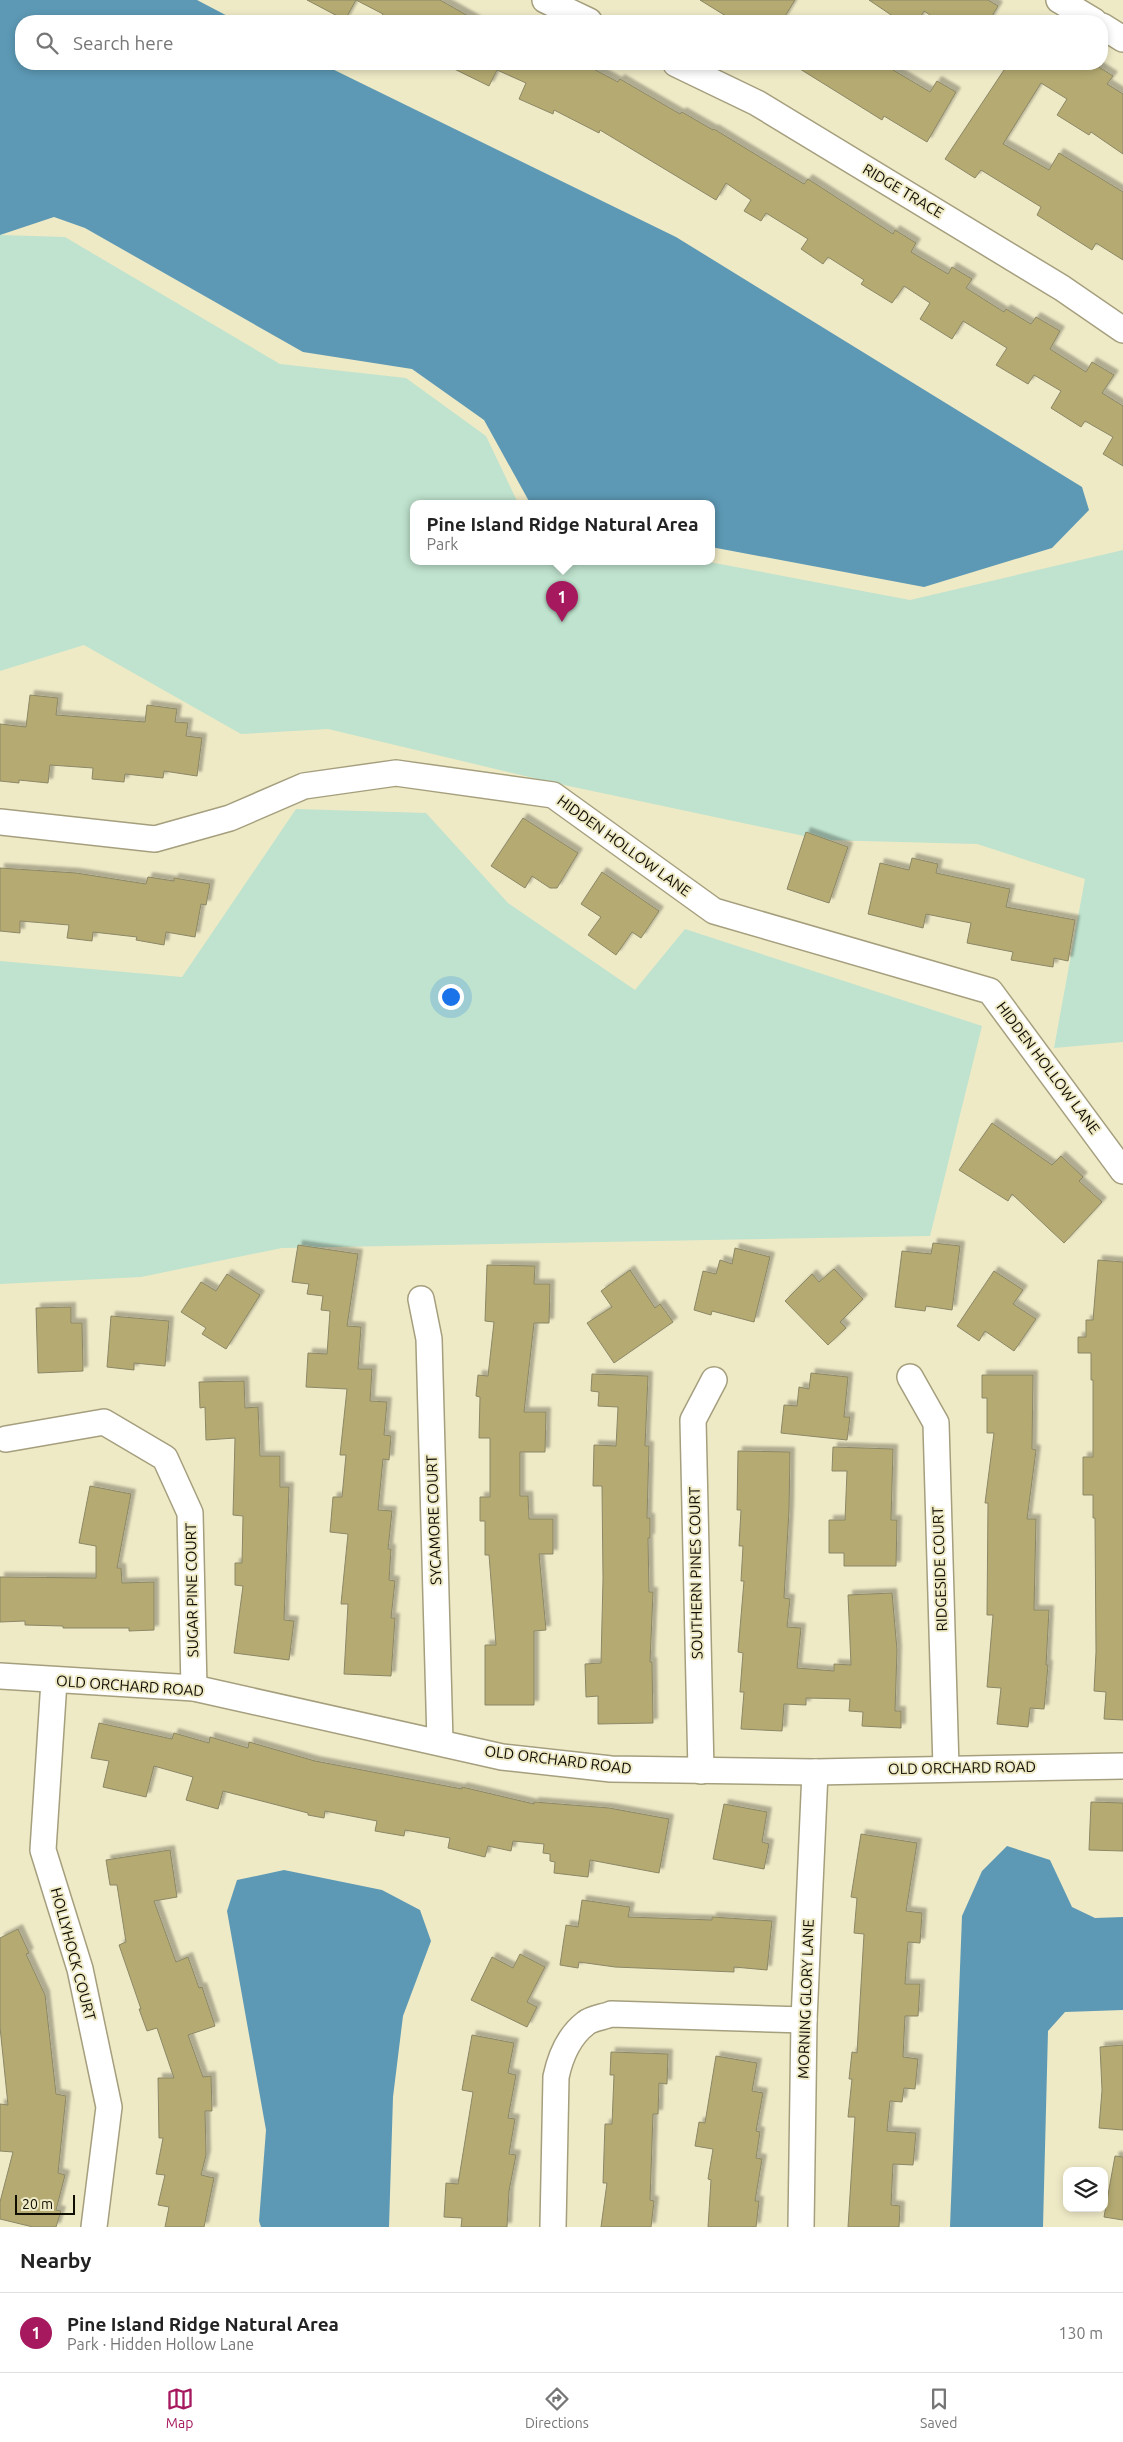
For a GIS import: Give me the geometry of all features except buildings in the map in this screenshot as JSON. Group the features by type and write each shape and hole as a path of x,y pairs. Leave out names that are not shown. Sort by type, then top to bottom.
{"street":[{"path":"545,0 576,15"},
{"path":"1059,0 1084,15"},
{"path":"1108,30 1123,39"},
{"name":"RIDGE TRACE","path":"688,70 757,103 1062,288 1123,330"},
{"name":"HIDDEN HOLLOW LANE","path":"0,822 155,839 230,818 304,786 396,773 553,795 714,911 990,991 1123,1171"},
{"name":"SYCAMORE COURT","path":"421,1298 429,1339 440,1742"},
{"name":"RIDGESIDE COURT","path":"910,1377 936,1423 946,1768"},
{"name":"SOUTHERN PINES COURT","path":"701,1771 693,1420 714,1380"},
{"name":"SUGAR PINE COURT","path":"6,1439 104,1422 164,1458 190,1513 194,1688"},
{"name":"OLD ORCHARD ROAD","path":"0,1676 54,1681 194,1688 502,1757 611,1769 815,1772 1123,1766"},
{"name":"HOLLYHOCK COURT","path":"54,1681 44,1850 80,1969 109,2107 94,2227"},
{"name":"MORNING GLORY LANE","path":"801,2227 804,2020 815,1772"},
{"path":"553,2227 556,2077 560,2060 573,2038 586,2023 611,2014 804,2020"}],"green space":[{"path":"0,235 65,237 280,364 406,378 486,436 517,500 410,500 410,565 715,565 715,563 910,600 1123,550 1123,1042 1054,1048 1085,879 977,844 823,840 550,782 328,729 241,734 84,645 0,671"},
{"path":"296,809 426,813 508,903 635,990 685,929 982,1026 930,1236 282,1248 141,1277 0,1284 0,961 182,977"}],"water":[{"path":"0,0 197,0 226,15 15,15 15,70 334,70 676,237 1082,487 1089,510 1052,548 924,587 715,548 715,500 528,500 484,420 412,369 303,352 85,228 54,217 0,235"},
{"path":"1007,1846 1050,1860 1072,1907 1095,1918 1123,1917 1123,2010 1065,2012 1048,2031 1043,2227 950,2227 962,1916 982,1871"},
{"path":"284,1870 382,1890 420,1910 431,1941 403,2016 393,2097 389,2227 261,2227 259,2221 266,2130 227,1911 237,1880"}],"place":[{"name":"Pine Island Ridge Natural Area","path":"562,622"}]}
